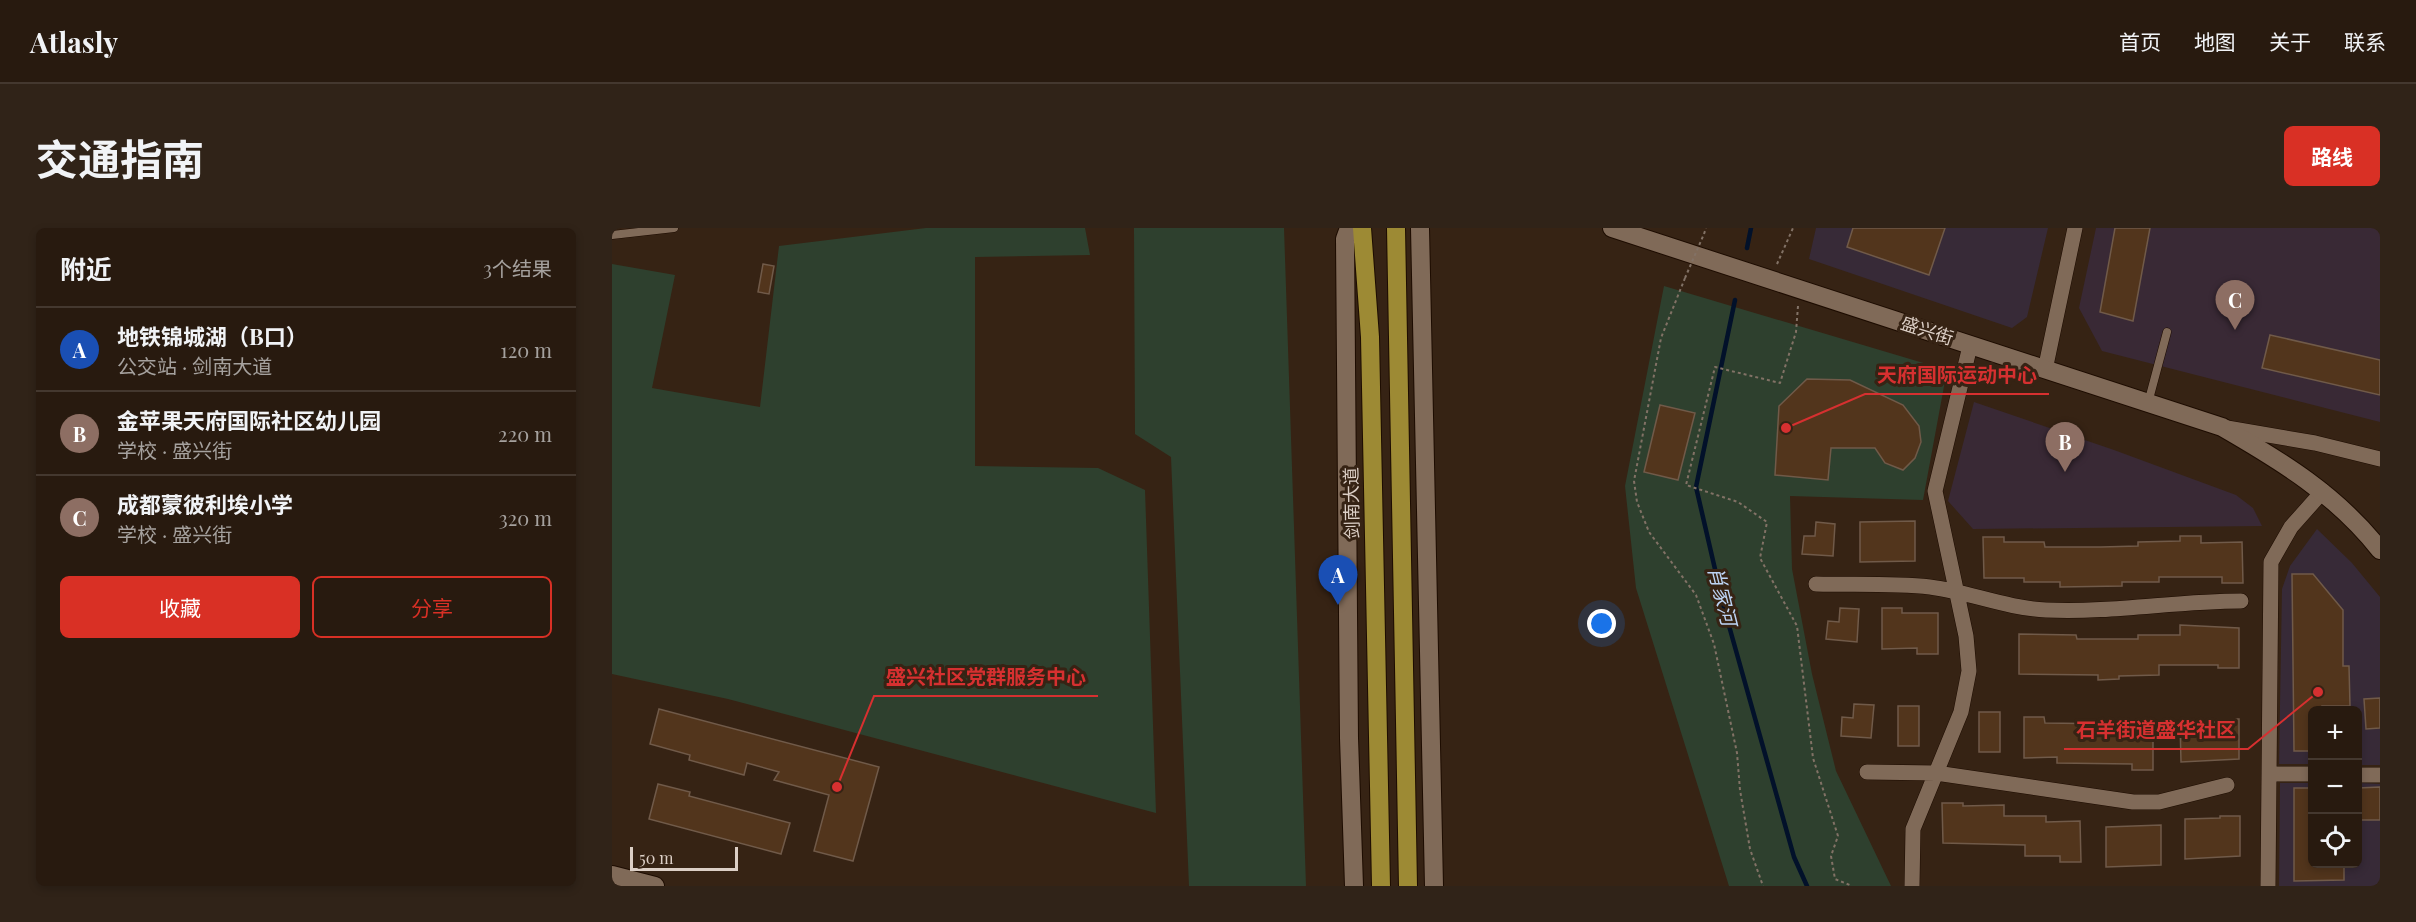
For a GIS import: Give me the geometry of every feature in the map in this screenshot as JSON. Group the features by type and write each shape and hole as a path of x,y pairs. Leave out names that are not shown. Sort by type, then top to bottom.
{"highway":[{"name":"剑南大道","path":"1362,228 1370,337 1381,886"},
{"path":"1396,228 1408,886"}],"main road":[{"path":"1349,228 1345,239 1349,738 1354,886"},
{"path":"1434,886 1420,234 1437,228"},
{"name":"盛兴街","path":"1612,228 2222,427 2286,464 2323,491 2380,550"},
{"path":"612,875 655,886"}],"street":[{"path":"2045,370 2075,228"},
{"path":"1912,886 1913,829 1961,712 1968,679 1966,636 1938,506 1936,481 1970,346"},
{"path":"2222,427 2315,442 2380,459"},
{"path":"2268,886 2271,562 2291,527 2323,491"},
{"path":"1816,584 1928,587 1992,602 2045,610 2130,610 2189,602 2241,601"},
{"path":"1867,772 1936,773 2133,802 2158,802 2227,785"},
{"path":"2269,774 2308,774"},
{"path":"2362,775 2380,775"}],"lane":[{"path":"612,235 674,228"},
{"path":"2148,403 2167,332"}],"path":[{"path":"1706,228 1661,338 1635,480 1637,502 1649,532 1696,595 1714,644 1737,753 1740,790 1750,849 1763,886"},
{"path":"1770,280 1793,228"},
{"path":"1800,289 1796,332 1780,383 1715,367 1686,485 1738,502 1767,522 1760,558 1797,626 1813,758 1838,836 1831,856 1835,879 1852,886"}],"shaded area":[{"path":"1816,228 2048,228 2027,317 2012,328 1809,259"},
{"path":"2096,228 2380,228 2380,422 2102,351 2079,308"},
{"path":"1974,402 2236,495 2253,508 2262,526 1973,529 1948,501"},
{"path":"2317,529 2352,563 2380,597 2380,765 2362,765 2362,706 2308,706 2308,764 2279,764 2282,589 2290,566"},
{"path":"2280,783 2308,783 2308,868 2362,868 2362,783 2380,784 2380,886 2279,886"}],"green space":[{"path":"926,228 1085,228 1090,255 975,257 975,466 1098,468 1145,490 1156,813 728,699 612,674 612,264 675,275 652,388 760,407 779,246"},
{"path":"1134,228 1284,228 1306,886 1189,886 1171,457 1135,434"},
{"path":"1664,286 1947,370 1923,500 1790,496 1792,569 1812,674 1836,771 1891,886 1729,886 1636,588 1625,486"}],"building":[{"path":"1853,228 1945,228 1929,275 1847,247"},
{"path":"2115,228 2150,228 2133,321 2100,312"},
{"path":"763,264 774,266 769,294 758,292"},
{"path":"2270,335 2380,360 2380,395 2262,368"},
{"path":"1807,379 1850,380 1903,405 1919,426 1921,442 1915,458 1903,470 1885,463 1875,448 1831,448 1828,480 1775,475 1779,406"},
{"path":"1660,405 1695,413 1678,480 1644,472"},
{"path":"1915,521 1915,561 1860,562 1860,522"},
{"path":"1816,522 1835,524 1833,556 1802,554 1804,536 1815,536"},
{"path":"2180,536 2201,536 2201,543 2242,542 2243,583 2222,583 2222,577 2159,577 2159,582 2122,582 2122,586 2060,587 2060,582 2024,582 2024,578 1984,578 1983,537 2004,537 2004,542 2044,542 2045,547 2101,547 2138,546 2138,542 2180,541"},
{"path":"2292,574 2313,574 2343,610 2343,666 2349,666 2350,706 2308,706 2308,751 2294,751"},
{"path":"1840,608 1859,609 1857,642 1826,639 1828,621 1839,622"},
{"path":"1882,608 1902,608 1902,613 1938,613 1938,654 1917,654 1917,648 1882,649"},
{"path":"2180,625 2239,628 2239,668 2218,668 2218,665 2159,665 2159,675 2119,676 2119,679 2098,680 2098,675 2019,674 2019,634 2076,635 2077,639 2138,639 2138,635 2180,635"},
{"path":"2380,698 2380,728 2366,729 2364,699"},
{"path":"1854,704 1874,705 1871,738 1841,736 1842,717 1853,718"},
{"path":"1898,706 1919,706 1919,746 1898,746"},
{"path":"659,709 879,767 853,861 814,851 829,795 774,780 779,772 747,763 744,775 689,760 690,755 650,744"},
{"path":"1979,712 2000,712 2000,752 1979,752"},
{"path":"2024,717 2044,717 2045,723 2118,724 2118,730 2153,730 2153,770 2132,770 2132,764 2057,763 2057,757 2024,758"},
{"path":"2218,719 2239,719 2239,759 2181,762 2180,722 2218,722"},
{"path":"658,784 690,792 689,796 790,823 781,854 649,819"},
{"path":"2380,787 2380,820 2362,820 2362,788"},
{"path":"2294,788 2308,788 2308,868 2344,868 2344,880 2294,881"},
{"path":"1942,803 1963,803 1963,806 2004,805 2004,816 2046,816 2046,822 2080,821 2081,862 2060,862 2060,856 2025,856 2025,845 1943,843"},
{"path":"2220,816 2240,816 2240,856 2185,859 2185,819 2220,818"},
{"path":"2161,825 2161,865 2106,867 2106,827"}],"waterway":[{"name":"肖家河","path":"1747,248 1751,228"},
{"name":"肖家河","path":"1735,300 1696,487 1724,608 1794,857 1807,886"}],"place":[{"name":"成都蒙彼利埃小学","path":"2235,330"},
{"name":"天府国际运动中心","path":"1786,428"},
{"name":"金苹果天府国际社区幼儿园","path":"2065,472"},
{"name":"地铁锦城湖（B口）","path":"1338,605"},
{"name":"石羊街道盛华社区","path":"2318,692"},
{"name":"盛兴社区党群服务中心","path":"837,787"}]}
